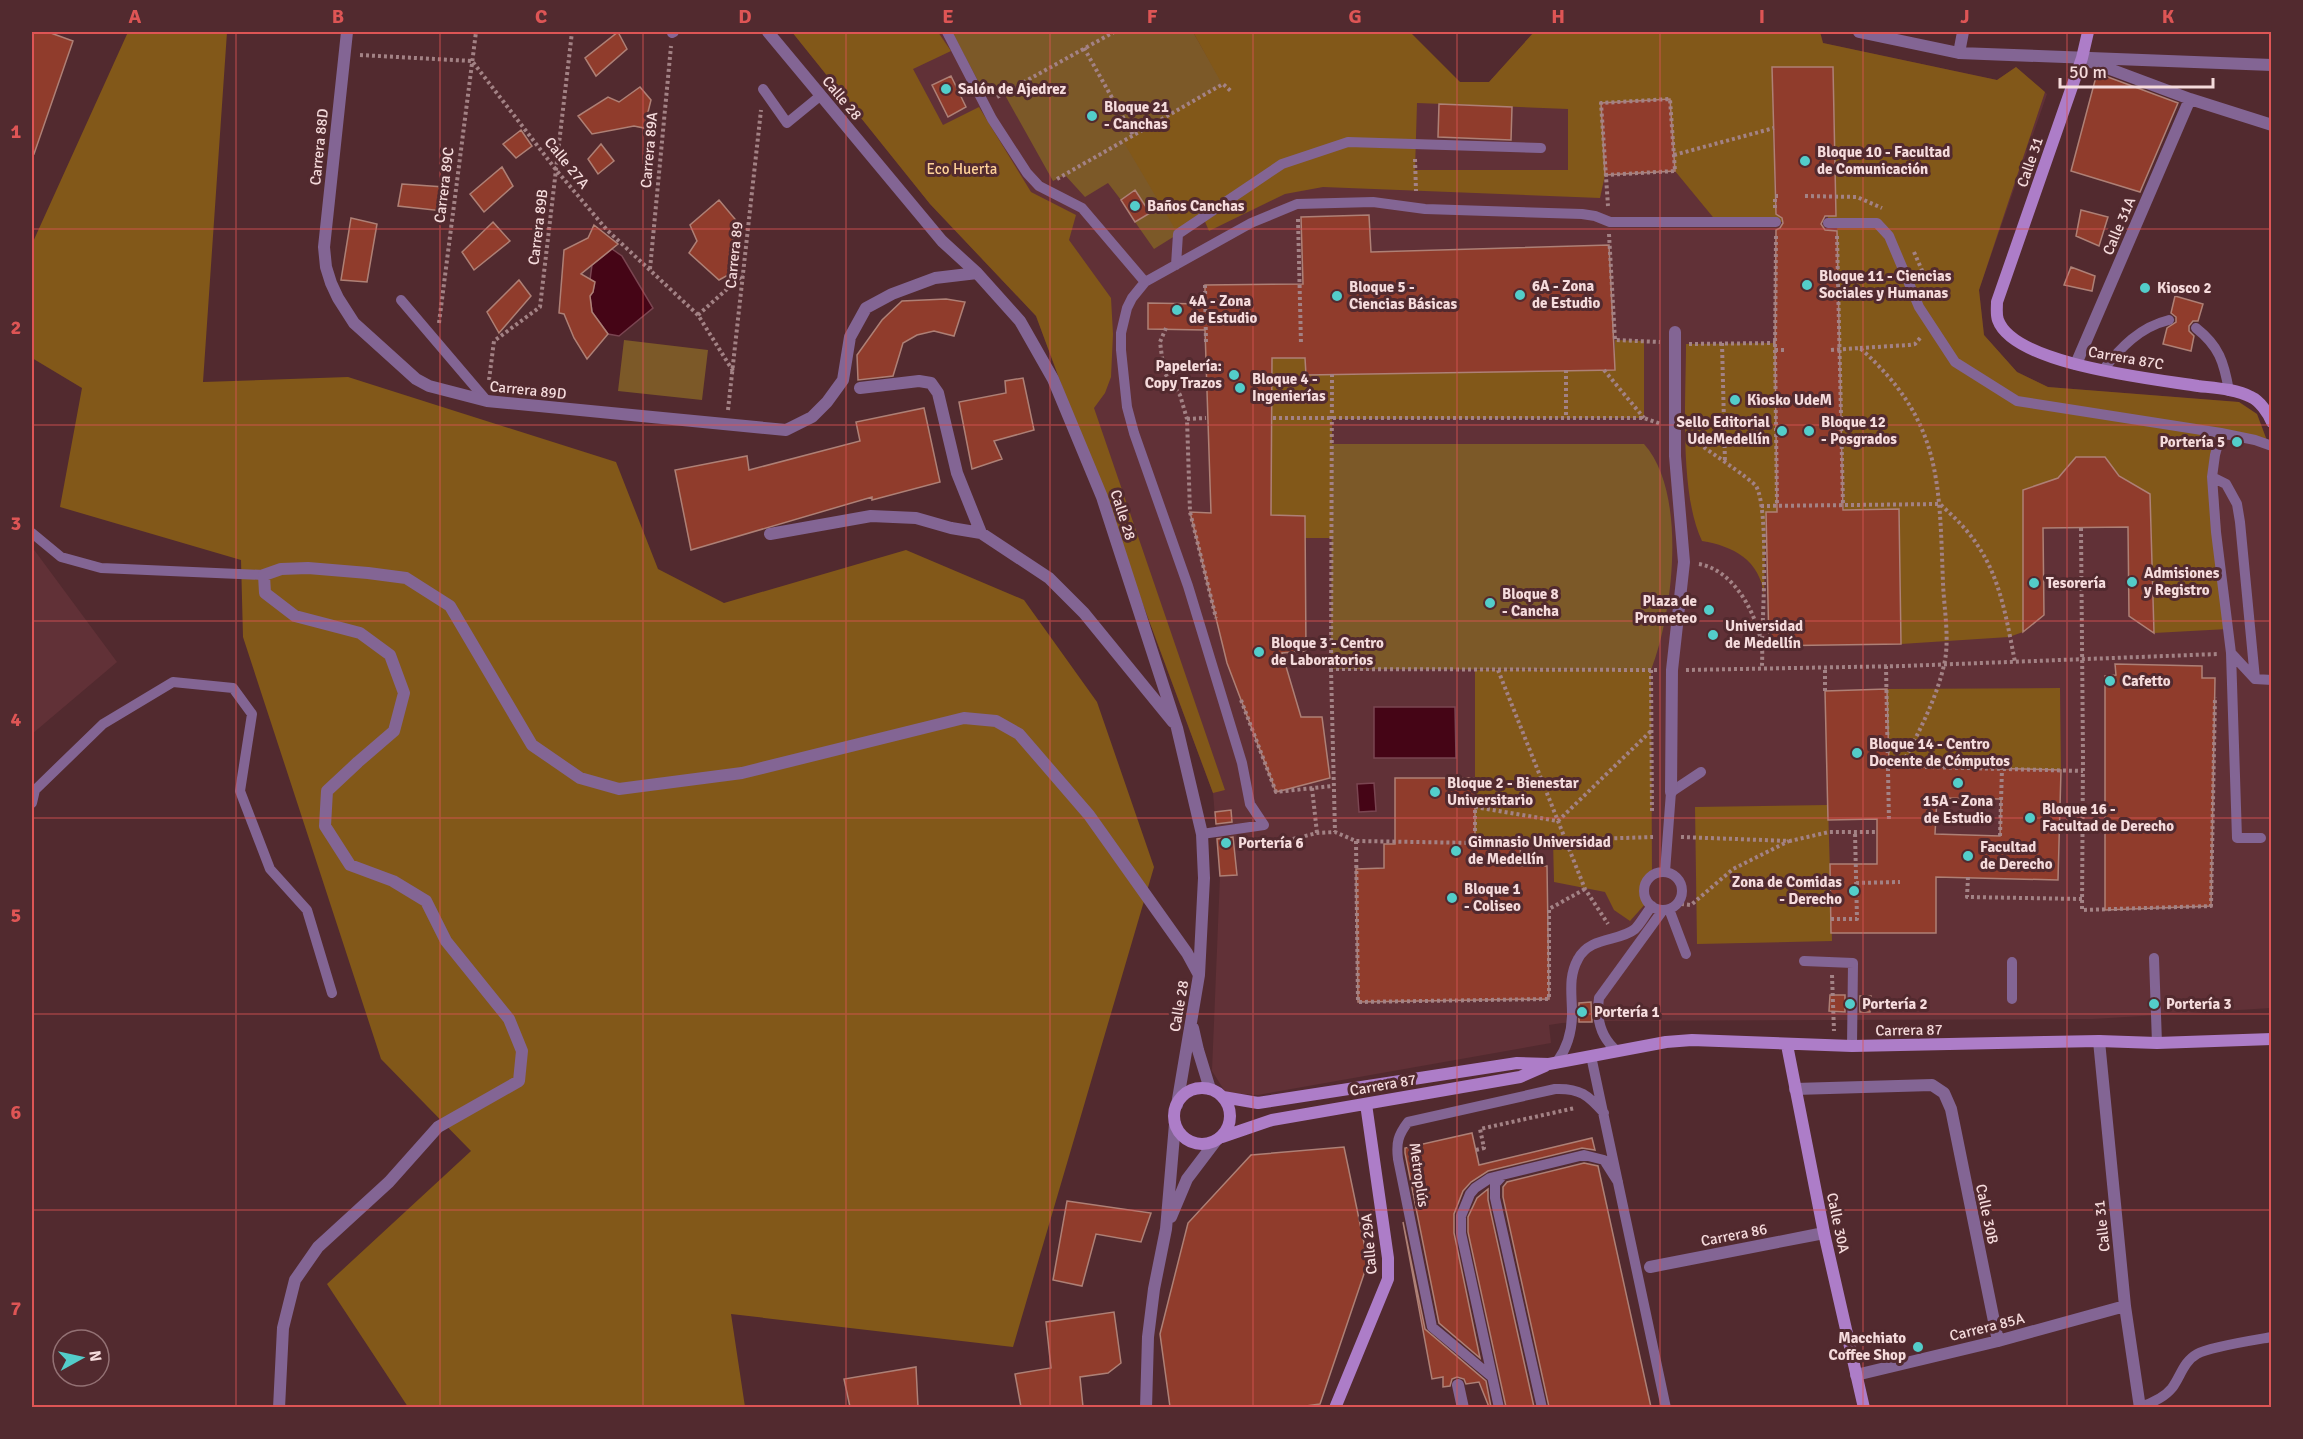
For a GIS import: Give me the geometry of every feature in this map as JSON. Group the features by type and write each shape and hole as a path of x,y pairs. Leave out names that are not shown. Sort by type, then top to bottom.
{"street":[{"name":"Carrera 88D","path":"326,267 324,247 347,32"},
{"name":"Calle 28","path":"768,32 942,241 977,273 1020,321 1053,380 1102,497 1177,728 1202,834 1204,878 1199,975 1177,1105"},
{"path":"1859,32 1959,53 2271,65"},
{"path":"1959,53 1963,32"},
{"name":"Calle 31","path":"1997,302 2082,58 2088,32"},
{"path":"2082,58 2190,99 2271,124"},
{"name":"Calle 31A","path":"2076,364 2190,99"},
{"name":"Carrera 89D","path":"326,267 338,298 354,322 416,379 429,386 487,402 786,430 812,417 827,402 843,380 850,337 866,308 892,294 935,278 977,273"},
{"name":"Carrera 87C","path":"1997,302 1998,321 2010,336 2030,350 2103,370 2229,390 2252,398 2271,419"},
{"path":"1671,792 1672,670 1684,562 1674,428 1675,332"},
{"path":"860,388 920,381 931,383 938,393 957,474 981,532"},
{"path":"770,534 871,516 916,518 951,528 981,532 1049,579 1084,614 1177,728"},
{"path":"279,1407 283,1328 295,1280 318,1246 389,1182 438,1127 519,1081 522,1051 509,1019 446,941 426,901 393,881 350,865 325,826 327,791 393,731 404,693 390,655 360,633 295,616 265,593 264,574 281,569 308,568 406,578 450,606 532,745 580,778 619,789 742,773 964,718 996,721 1019,734 1089,815 1199,975"},
{"path":"1192,1015 1194,1037 1210,1089"},
{"name":"Carrera 87","path":"1223,1098 1258,1103 1517,1063 1553,1063 1666,1042 1692,1040 1852,1046 2271,1040"},
{"name":"Calle 31","path":"2099,1041 2125,1306 2140,1407"},
{"name":"Calle 30A","path":"1787,1045 1824,1233 1864,1407"},
{"name":"Carrera 87","path":"1218,1139 1272,1120 1520,1077 1553,1063"},
{"name":"Calle 30B","path":"1796,1089 1932,1085 1944,1093 1951,1110 1998,1341"},
{"path":"1146,1407 1148,1337 1154,1289 1166,1229 1177,1105 1187,1093 1202,1088 1210,1089 1223,1098 1228,1105 1230,1121 1187,1179 1166,1229"},
{"name":"Calle 29A","path":"1335,1407 1388,1279 1388,1258 1366,1104"},
{"path":"1175,1124 1191,1142 1199,1144 1218,1139"},
{"name":"Carrera 86","path":"1650,1267 1824,1233"},
{"name":"Carrera 85A","path":"1856,1375 1998,1341 2125,1306"},
{"path":"1458,1385 1463,1407"}],"lane":[{"path":"947,32 992,119 1027,173 1039,186 1082,208 1145,282"},
{"path":"763,88 787,123 820,96"},
{"path":"1176,265 1178,234 1282,164 1348,142 1541,148"},
{"path":"1202,834 1264,825 1250,804 1242,763 1188,586 1127,407 1121,333 1127,308 1145,282 1251,223 1297,204 1373,202 1425,209 1582,214 1610,222 1776,222"},
{"path":"1833,223 1877,223 1889,236 1908,283 1955,362 2017,401 2221,433 2271,446"},
{"path":"401,300 487,402"},
{"path":"2103,370 2116,354 2139,333 2155,324 2169,320"},
{"path":"2196,328 2208,337 2225,364 2229,390"},
{"path":"2221,433 2212,477 2216,532 2231,653 2237,838 2261,838"},
{"path":"2212,477 2226,484 2237,504 2241,522 2255,679"},
{"path":"32,532 61,557 101,568 264,574"},
{"path":"2231,653 2255,679 2271,680"},
{"path":"32,803 35,790 103,724 173,682 233,688 252,714 240,791 270,869 307,910 332,993"},
{"path":"1665,872 1671,792 1701,772"},
{"path":"1617,1051 1609,1045 1600,1028 1597,1013 1599,998 1679,901 1682,889 1676,877 1665,872 1653,875 1645,884 1645,896 1652,906 1671,908"},
{"path":"1553,1063 1567,1044 1571,1031 1571,977 1578,958 1588,948 1635,928 1652,906"},
{"path":"1671,908 1686,954"},
{"path":"2154,958 2157,1043"},
{"path":"1804,961 1853,963 1852,1046"},
{"path":"2012,962 2012,999"},
{"path":"1591,1056 1666,1407"},
{"name":"Metroplús","path":"1492,1377 1432,1327 1398,1159 1396,1145 1400,1132 1408,1122 1555,1089 1579,1091 1591,1098 1604,1113"},
{"path":"1499,1407 1461,1233 1461,1216 1464,1206 1475,1188 1490,1178 1584,1155 1604,1160 1618,1182"},
{"path":"1503,1175 1495,1184 1495,1198 1542,1407"},
{"path":"2140,1407 2167,1394 2174,1386 2184,1365 2198,1353 2271,1337"}],"path":[{"name":"Carrera 89C","path":"437,342 476,32"},
{"name":"Carrera 89B","path":"487,402 494,341 540,307 572,32"},
{"name":"Carrera 89A","path":"650,269 673,32"},
{"path":"986,104 1114,32"},
{"path":"1084,48 1133,135"},
{"path":"344,54 472,60"},
{"name":"Calle 27A","path":"472,60 557,171 607,230 698,315 733,371"},
{"path":"1053,182 1222,84 1232,92"},
{"name":"Carrera 89","path":"726,424 763,88"},
{"path":"1605,175 1675,171 1670,99 1601,103 1605,175 1610,222 1615,340 1665,342"},
{"path":"1674,154 1774,128"},
{"path":"1416,143 1416,191"},
{"path":"1778,506 1775,196 1781,196"},
{"path":"1298,218 1301,344"},
{"path":"1833,223 1840,349 1843,505"},
{"path":"698,315 744,275"},
{"path":"1205,285 1206,343"},
{"path":"1831,350 1915,344 1920,340 1928,319"},
{"path":"1166,328 1160,342 1164,372 1180,395 1187,419 1190,512 1218,628"},
{"path":"1722,343 1725,464"},
{"path":"1686,344 1775,343"},
{"path":"1860,348 1884,371 1910,405 1925,435 1934,466 1940,504 1946,641 1944,664 1928,711 1901,766"},
{"path":"1775,350 1785,350"},
{"path":"1566,370 1566,418"},
{"path":"1604,370 1644,418"},
{"path":"1332,374 1331,669 1332,786 1335,832"},
{"path":"1187,419 1206,418"},
{"path":"1272,418 1644,418 1674,428"},
{"path":"1686,434 1755,485 1761,506 1762,668"},
{"path":"1810,498 1810,505"},
{"path":"1761,506 1940,504 1969,533 1988,562 2002,602 2016,662"},
{"path":"2082,528 2082,910 2211,906 2215,688"},
{"path":"1684,562 1704,565 1726,577 1737,588 1748,605 1762,642"},
{"path":"1672,670 1886,666 2231,653"},
{"path":"2215,654 2215,666"},
{"path":"1886,666 1889,822"},
{"path":"1825,667 1825,691"},
{"path":"1331,669 1651,670 1652,816"},
{"path":"1498,670 1585,889 1615,936"},
{"path":"1240,698 1276,792 1332,786"},
{"path":"1558,821 1652,730"},
{"path":"1889,766 2083,771"},
{"path":"2000,836 2002,768"},
{"path":"1312,788 1317,833"},
{"path":"1475,843 1475,807 1558,821"},
{"path":"1653,828 1653,840"},
{"path":"1293,839 1317,833 1335,832 1356,841 1475,843 1667,837 1790,841"},
{"path":"1671,908 1690,905 1733,869 1790,841 1829,832 1877,832"},
{"path":"1831,919 1857,919 1855,832"},
{"path":"1356,841 1358,1002 1550,999 1549,909 1585,889"},
{"path":"1968,877 1968,897 2082,899"},
{"path":"1856,883 1900,882"},
{"path":"1832,962 1834,1045"},
{"path":"1476,1150 1485,1148 1480,1127 1559,1111"}],"shaded area":[{"name":"Universidad de Medellín","path":"792,32 1404,32 1460,82 1489,82 1534,32 1820,32 1823,43 1997,80 2016,67 2047,94 1979,290 1984,335 2017,372 2048,387 2239,402 2257,414 2269,446 2272,477 2271,1008 2093,1019 1562,1023 1549,1025 1551,1043 1258,1095 1226,1093 1212,1071 1220,876 1213,793 1036,316 930,204"},
{"name":"Bloque 21 - Canchas","path":"952,32 1193,32 1223,84 1178,234 1154,249 1135,222 1149,213 1135,191 1121,200 1108,183 1085,197 1065,175 1053,181 1001,88 986,96"},
{"path":"612,249 622,256 653,308 619,336 608,334 592,312 590,296 594,283 590,280 592,265"},
{"path":"624,340 708,350 702,400 618,391"},
{"name":"Bloque 8 - Cancha","path":"1332,444 1644,444 1658,465 1667,492 1672,554 1665,618 1651,670 1331,669"},
{"path":"32,547 117,662 32,734"},
{"path":"1374,707 1455,707 1456,758 1374,758"},
{"path":"1374,783 1376,811 1359,812 1357,784"}],"green space":[{"path":"128,32 227,32 203,382 348,377 616,462 658,569 724,603 906,550 1024,600 1097,702 1154,867 1013,1347 731,1314 745,1407 408,1407 327,1284 471,1151 381,1059 243,637 241,560 60,507 82,388 32,358 32,244"},
{"name":"Eco Huerta","path":"792,32 938,32 951,51 913,69 943,125 979,107 1031,192 1076,215 1069,240 1111,298 1113,334 1111,377 1105,393 1094,408 1225,790 1213,793 1036,316 930,204"},
{"path":"1193,32 1410,32 1460,82 1489,82 1534,32 1820,32 1823,43 1997,80 2016,67 2045,92 1979,290 1984,335 2017,372 2048,387 2239,402 2257,414 2269,446 2221,433 2215,455 2228,629 2154,633 2150,494 2119,476 2105,457 2076,457 2058,478 2023,490 2023,632 2009,637 1901,644 1899,509 1844,510 1837,224 1828,223 1828,201 1836,200 1833,67 1772,67 1775,201 1786,222 1717,222 1675,171 1670,99 1601,103 1605,175 1600,198 1323,187 1285,194 1209,231 1203,217 1178,234 1123,141 1222,84","holes":["1417,103 1568,109 1568,170 1415,170"]},
{"path":"1615,340 1644,341 1644,418 1332,419 1332,538 1305,538 1305,516 1271,515 1272,358 1305,358 1306,375 1615,370"},
{"path":"1785,343 1778,512 1766,512 1764,595 1757,572 1751,564 1734,551 1702,541 1695,521 1690,498 1685,445 1686,344"},
{"path":"1475,670 1651,670 1652,875 1645,887 1647,902 1630,921 1614,910 1605,892 1554,882 1553,839 1475,843"},
{"path":"2060,688 2061,770 1889,766 1887,689"},
{"path":"1828,805 1832,941 1697,944 1695,807"}],"building":[{"path":"32,32 48,32 73,41 34,154 32,153"},
{"path":"618,32 627,49 596,76 585,58"},
{"path":"1772,67 1833,67 1836,216 1825,216 1821,224 1825,230 1837,231 1843,510 1899,509 1901,644 1769,646 1766,512 1777,512 1776,230 1783,223 1782,218 1776,214"},
{"path":"2097,73 2178,103 2140,192 2071,171"},
{"path":"951,76 966,107 948,117 932,85"},
{"path":"640,87 651,100 644,128 634,126 592,134 578,116 608,97 619,102"},
{"path":"1670,99 1675,171 1605,175 1601,103"},
{"path":"1439,104 1512,107 1511,140 1438,137"},
{"path":"521,130 532,146 516,158 503,144"},
{"path":"601,144 614,161 598,174 588,159"},
{"path":"502,167 513,186 484,212 470,194"},
{"path":"402,184 444,187 443,211 398,206"},
{"name":"Baños Canchas","path":"1135,190 1150,213 1135,222 1121,200"},
{"path":"719,200 740,225 733,240 736,251 730,274 719,280 689,253 697,241 690,225"},
{"path":"2081,210 2108,217 2099,246 2076,236"},
{"path":"1369,215 1371,252 1609,245 1615,370 1306,375 1305,358 1272,358 1271,515 1305,516 1306,651 1282,653 1301,717 1322,717 1330,778 1276,792 1227,663 1190,512 1211,513 1205,330 1148,329 1148,303 1205,304 1205,285 1303,284 1301,217"},
{"path":"351,218 377,224 367,282 341,280"},
{"path":"493,222 510,241 474,270 462,252"},
{"path":"594,225 618,244 581,274 595,282 590,296 592,312 608,334 587,359 574,338 564,314 559,313 564,250 588,238"},
{"path":"2071,267 2095,276 2092,291 2064,285"},
{"path":"519,280 531,296 499,333 487,312"},
{"path":"2175,296 2203,304 2198,321 2193,321 2189,326 2189,331 2194,336 2191,351 2163,344 2167,328 2176,322 2176,317 2171,313"},
{"path":"946,299 965,302 954,336 934,331 917,335 903,343 893,376 858,380 857,355 882,320 902,301"},
{"path":"1023,378 1034,430 994,441 1002,459 972,469 959,402 1006,393 1005,381"},
{"path":"924,408 940,482 872,500 872,497 691,550 675,470 747,456 749,470 860,441 856,422"},
{"path":"2076,457 2105,457 2119,476 2150,494 2154,633 2129,616 2128,527 2043,528 2044,615 2023,632 2023,490 2058,478"},
{"path":"2115,664 2202,666 2202,678 2215,678 2211,906 2105,910 2105,676 2116,675"},
{"path":"1887,689 1889,766 2061,770 2058,880 1936,877 1936,933 1831,933 1830,864 1877,864 1877,819 1828,820 1825,691","holes":["1937,798 2001,799 2000,836 1935,834"]},
{"name":"Bloque 1 - Coliseo","path":"1395,778 1475,778 1475,843 1520,842 1521,866 1547,866 1549,999 1358,1002 1356,869 1384,868 1384,844 1395,844"},
{"path":"1231,810 1232,822 1216,824 1215,812"},
{"path":"1233,837 1237,875 1220,876 1217,839"},
{"path":"1830,995 1845,995 1845,1012 1829,1011"},
{"path":"1860,996 1871,996 1870,1012 1860,1012"},
{"path":"1591,1002 1592,1022 1579,1022 1579,1003"},
{"path":"1472,1133 1479,1165 1592,1138 1595,1150 1582,1148 1488,1171 1471,1182 1463,1191 1454,1214 1454,1233 1480,1358 1439,1323 1405,1153 1405,1148"},
{"path":"1344,1147 1368,1262 1320,1404 1299,1407 1170,1407 1160,1334 1188,1223 1251,1155"},
{"path":"1584,1163 1598,1166 1651,1407 1549,1407 1503,1197 1503,1187 1507,1182"},
{"path":"1488,1189 1488,1200 1534,1407 1506,1407 1468,1232 1468,1217 1477,1198"},
{"path":"1067,1201 1151,1213 1141,1242 1096,1234 1082,1286 1053,1280"},
{"path":"1403,1222 1425,1329 1486,1381 1491,1407 1489,1407 1479,1382 1466,1384 1464,1379 1457,1377 1452,1379 1450,1386 1443,1387 1443,1377 1432,1379"},
{"path":"1114,1312 1121,1363 1108,1373 1080,1377 1083,1407 1021,1407 1015,1374 1051,1368 1046,1322"},
{"path":"916,1367 918,1407 850,1407 844,1379"}],"place":[{"name":"Salón de Ajedrez","path":"946,89"},
{"name":"Bloque 21 - Canchas","path":"1092,116"},
{"name":"Bloque 10 - Facultad de Comunicación","path":"1805,161"},
{"name":"Baños Canchas","path":"1135,206"},
{"name":"Bloque 11 - Ciencias Sociales y Humanas","path":"1807,285"},
{"name":"Kiosco 2","path":"2145,288"},
{"name":"6A - Zona de Estudio","path":"1520,295"},
{"name":"Bloque 5 - Ciencias Básicas","path":"1337,296"},
{"name":"4A - Zona de Estudio","path":"1177,310"},
{"name":"Papelería: Copy Trazos","path":"1234,375"},
{"name":"Bloque 4 - Ingenierías","path":"1240,388"},
{"name":"Kiosko UdeM","path":"1735,400"},
{"name":"Sello Editorial UdeMedellín","path":"1782,431"},
{"name":"Bloque 12 - Posgrados","path":"1809,431"},
{"name":"Portería 5","path":"2237,442"},
{"name":"Admisiones y Registro","path":"2132,582"},
{"name":"Tesorería","path":"2034,583"},
{"name":"Bloque 8 - Cancha","path":"1490,603"},
{"name":"Plaza de Prometeo","path":"1709,610"},
{"name":"Universidad de Medellín","path":"1713,635"},
{"name":"Bloque 3 - Centro de Laboratorios","path":"1259,652"},
{"name":"Cafetto","path":"2110,681"},
{"name":"Bloque 14 - Centro Docente de Cómputos","path":"1857,753"},
{"name":"15A - Zona de Estudio","path":"1958,783"},
{"name":"Bloque 2 - Bienestar Universitario","path":"1435,792"},
{"name":"Bloque 16 - Facultad de Derecho","path":"2030,818"},
{"name":"Portería 6","path":"1226,843"},
{"name":"Gimnasio Universidad de Medellín","path":"1456,851"},
{"name":"Facultad de Derecho","path":"1968,856"},
{"name":"Zona de Comidas - Derecho","path":"1854,891"},
{"name":"Bloque 1 - Coliseo","path":"1452,898"},
{"name":"Portería 2","path":"1850,1004"},
{"name":"Portería 3","path":"2154,1004"},
{"name":"Portería 1","path":"1582,1012"},
{"name":"Macchiato Coffee Shop","path":"1918,1347"}]}
